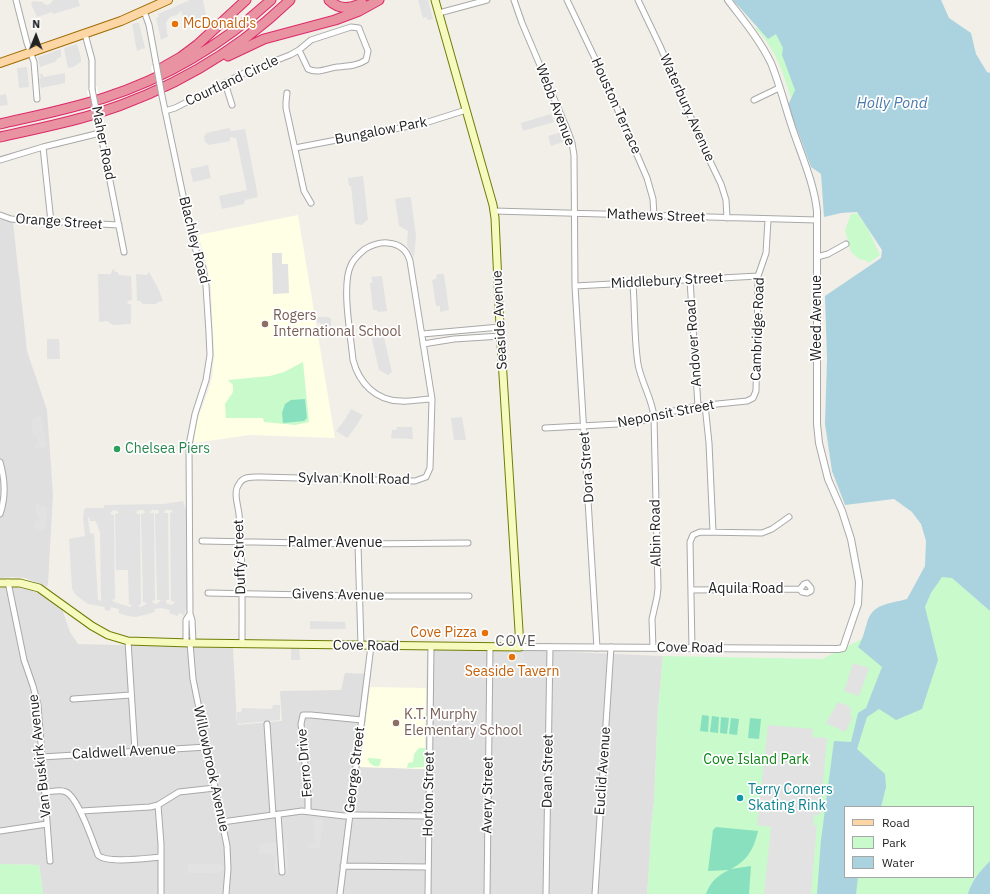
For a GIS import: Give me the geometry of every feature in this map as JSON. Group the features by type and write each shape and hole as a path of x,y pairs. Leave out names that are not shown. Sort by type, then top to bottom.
{"highway":[{"path":"0,124 76,106 118,93 162,74 200,53 231,33 271,0"},
{"path":"196,70 251,34 290,0"},
{"path":"329,0 338,7 348,8 366,0"},
{"path":"0,137 106,111 152,93 196,70 260,40 339,19 359,11 379,0"},
{"path":"118,93 189,51 245,1"}],"main road":[{"path":"0,63 85,34 168,0"},
{"name":"Seaside Avenue","path":"435,0 494,211 520,647"},
{"name":"Cove Road","path":"4,583 26,584 39,588 92,626 108,635 128,641 361,646 520,647"}],"street":[{"path":"16,0 35,67 37,98"},
{"path":"439,14 479,1 487,0"},
{"name":"Webb Avenue","path":"514,0 522,23 572,143 574,169 575,286"},
{"name":"Houston Terrace","path":"567,0 601,71 647,178 653,199 654,216"},
{"name":"Waterbury Avenue","path":"639,0 721,184 726,200 727,218"},
{"name":"Weed Avenue","path":"728,0 765,52 770,62 816,196 817,424 819,443 828,479 842,511 851,540 859,582 858,604 844,648"},
{"name":"Blachley Road","path":"144,11 149,25 165,111 192,236 203,268 206,286 210,355 206,380 193,421 189,445 190,614 186,620 190,643"},
{"name":"Courtland Circle","path":"165,111 175,108 246,72 290,55 311,40 351,27 359,28 368,51 366,60 359,64 317,71 308,69 299,50"},
{"name":"Maher Road","path":"85,34 92,60 92,88 100,133 124,252"},
{"path":"225,83 232,105"},
{"path":"754,100 779,88"},
{"path":"287,93 286,108 304,191 311,203"},
{"name":"Bungalow Park","path":"295,148 425,123 466,110"},
{"path":"0,160 43,147 100,133"},
{"path":"43,147 51,222"},
{"name":"Mathews Street","path":"494,211 768,220 817,220"},
{"name":"Orange Street","path":"0,215 10,219 119,225"},
{"name":"Cambridge Road","path":"756,391 758,276 766,253 768,220"},
{"name":"Sylvan Knoll Road","path":"250,477 407,481 426,477 430,468 432,399 412,268 408,254 400,246 396,244 384,243 373,245 360,253 354,259 350,266 346,289 353,360 358,375 370,390 382,398 400,402 432,399"},
{"path":"817,257 828,254 846,244"},
{"name":"Middlebury Street","path":"575,286 758,276"},
{"name":"Andover Road","path":"690,280 698,406"},
{"name":"Albin Road","path":"633,284 638,364 643,382 652,404 654,417 658,588 652,619 653,648"},
{"name":"Dora Street","path":"575,286 597,648"},
{"path":"422,334 500,327"},
{"path":"423,344 454,339 501,336"},
{"name":"Neponsit Street","path":"545,428 618,424 646,420 666,413 698,406 747,401 753,398 756,391"},
{"path":"705,405 713,532"},
{"path":"0,462 4,490 0,514"},
{"name":"Duffy Street","path":"242,644 242,593 237,488 242,480 250,477"},
{"path":"692,649 691,538 698,532 762,533 772,529 789,518"},
{"name":"Palmer Avenue","path":"202,541 358,544 468,543"},
{"path":"358,544 361,646"},
{"name":"Van Buskirk Avenue","path":"4,583 24,660 36,694 50,861"},
{"name":"Aquila Road","path":"691,590 800,589"},
{"name":"Givens Avenue","path":"208,593 359,596 469,596"},
{"path":"128,641 135,751"},
{"name":"Willowbrook Avenue","path":"190,643 193,679 227,846 228,869 226,894"},
{"name":"George Street","path":"340,894 371,646"},
{"name":"Horton Street","path":"428,894 431,646"},
{"name":"Avery Street","path":"487,894 490,647"},
{"name":"Cove Road","path":"520,647 838,650 844,648"},
{"name":"Dean Street","path":"546,894 550,647"},
{"name":"Euclid Avenue","path":"595,894 611,648"},
{"path":"73,699 131,695"},
{"name":"Ferro Drive","path":"308,811 308,796 301,724 303,715 362,720"},
{"path":"267,724 275,815 282,872"},
{"name":"Caldwell Avenue","path":"42,757 207,747"},
{"path":"81,811 150,807 158,805 179,792 215,788"},
{"path":"45,792 60,791 67,792 71,795 81,811 100,858 117,860 161,858"},
{"path":"158,805 161,844 161,894"},
{"path":"222,822 308,811 349,816 429,816"},
{"path":"0,831 47,824"},
{"path":"343,866 428,867"}],"shaded area":[{"path":"53,0 78,0 80,6 37,17 31,4 33,1 43,2 47,5"},
{"path":"190,0 203,0 206,15 186,28 181,11 177,15 170,17 166,22 167,34 169,36 161,40 156,18 159,17 158,14"},
{"path":"418,0 428,0 433,19 428,20 426,17 423,18"},
{"path":"139,23 145,48 137,51 132,24"},
{"path":"77,44 81,62 68,68 64,48"},
{"path":"61,49 61,57 56,59 57,61 40,67 38,57"},
{"path":"27,67 29,87 19,88 17,68"},
{"path":"65,73 65,83 41,88 39,79 41,78 40,74 44,77"},
{"path":"6,94 8,105 0,106 0,95"},
{"path":"551,114 554,122 523,131 521,123"},
{"path":"229,128 231,131 245,129 258,197 245,200 244,204 222,209 219,196 247,190 236,138 230,137 230,141 209,145 205,142 204,137 206,133"},
{"path":"563,132 566,141 551,146 548,136"},
{"path":"208,165 211,178 193,182 190,169"},
{"path":"363,176 368,220 362,225 355,224 351,186 349,186 348,178"},
{"path":"410,197 416,236 414,257 407,245 408,231 399,226 395,199"},
{"name":"Rogers International School","path":"298,215 335,438 249,435 194,443 198,418 212,378 214,356 211,287 206,262 198,235"},
{"path":"0,219 13,222 27,351 47,410 53,494 47,587 25,578 0,578"},
{"path":"272,253 282,253 282,264 288,264 289,293 273,294"},
{"path":"114,269 115,272 118,272 118,275 131,276 132,300 127,301 128,304 131,304 131,324 113,325 107,321 99,322 98,274 111,274 112,270"},
{"path":"149,272 163,301 156,304 143,304 140,301 137,301 136,274 147,275"},
{"path":"437,274 444,274 449,310 440,312 440,306 436,306 432,280 436,279"},
{"path":"382,276 387,311 378,312 377,310 373,310 370,283 373,282 371,277"},
{"path":"317,317 328,317 331,319 331,326 320,326 320,323 317,322"},
{"path":"380,331 383,333 392,372 388,375 379,370 371,335"},
{"path":"47,339 59,339 60,359 47,359"},
{"path":"351,409 363,415 347,438 336,431"},
{"path":"41,416 47,446 40,449 39,447 35,448 35,445 39,444 37,437 33,437 31,419"},
{"path":"462,417 466,440 454,440 451,418"},
{"path":"397,427 412,427 413,439 391,438 392,430 396,430"},
{"path":"183,501 186,510 187,604 184,617 180,613 178,616 169,613 170,610 161,608 154,609 155,612 136,617 128,616 119,613 119,609 111,607 110,611 105,610 104,607 88,604 76,595 72,589 69,539 85,536 83,518 84,510 86,508 104,508 104,505 164,504","holes":["116,510 119,513 115,514 116,570 128,570 129,604 132,605 130,607 112,600 115,599 114,515 110,514 112,511","139,510 144,510 145,513 141,514 143,602 147,603 140,607 138,605 141,604 140,514 137,514 136,512","152,510 158,510 159,512 155,514 157,600 161,600 157,604 153,603 152,601 155,600 154,513 150,512","165,510 171,510 173,512 170,513 171,601 175,602 172,605 167,604 166,602 166,600 169,600 168,513 164,513","89,517 90,521 96,522 100,532 101,601 98,600 94,534 90,533"]},
{"path":"36,504 47,507 46,530 43,529 43,531 35,528 35,521 39,521 38,514 36,514"},
{"path":"15,587 37,592 62,609 70,632 78,644 233,648 237,725 282,721 280,691 341,690 345,673 371,674 360,767 425,769 427,652 435,650 544,651 663,656 658,710 654,802 647,894 43,894 39,865 0,864 0,588"},
{"path":"310,621 345,622 346,629 310,629"},
{"path":"291,648 299,648 300,660 291,660"},
{"path":"515,653 524,653 524,675 520,676 518,671 516,671 517,661 515,660"},
{"path":"853,663 869,668 859,696 844,691"},
{"path":"481,664 486,664 486,678 476,677 476,666 480,666"},
{"name":"K.T. Murphy Elementary School","path":"370,687 426,688 425,769 360,767"},
{"path":"838,702 849,706 851,710 850,716 853,717 845,732 826,723"},
{"path":"273,705 280,705 280,720 237,724 237,712 241,712 242,708 272,709"},
{"path":"768,725 813,729 812,737 827,738 820,815 814,815 813,825 817,825 811,894 764,894 771,827 757,825"},
{"path":"314,818 323,819 320,848 308,848 308,844 315,843"},
{"path":"273,842 287,842 288,873 275,873 275,855 259,853 259,845"},
{"path":"188,864 222,864 222,867 226,867 225,871 212,873 188,873"}],"green space":[{"path":"755,28 771,28 779,30 800,82 795,112 775,56 770,46"},
{"path":"857,213 867,227 880,255 869,263 859,259 851,252 845,230 851,214"},
{"path":"303,362 309,422 295,425 264,422 263,418 226,418 225,404 233,392 233,385 228,380 270,376 284,372"},
{"path":"305,399 307,418 304,421 283,423 282,413 285,404 291,400"},
{"name":"Cove Island Park","path":"942,576 952,578 990,611 990,861 974,880 968,894 647,894 654,802 658,710 663,656 822,659 925,607 931,593"},
{"path":"702,715 709,716 708,732 700,731"},
{"path":"712,716 719,717 718,733 710,732"},
{"path":"721,717 729,718 727,734 720,733"},
{"path":"731,718 739,719 737,735 729,734"},
{"path":"750,718 761,719 759,739 748,738"},
{"path":"419,748 425,748 424,767 407,768 408,763 413,762 414,754"},
{"path":"368,758 381,759 380,765 373,765 369,762"},
{"path":"716,827 758,831 749,854 737,866 731,869 751,866 749,894 706,894 715,879 729,870 708,871 713,830"},
{"path":"0,864 39,865 43,894 0,894"}],"water":[{"name":"Holly Pond","path":"733,0 941,0 949,18 971,33 976,54 987,72 990,73 990,611 952,578 942,577 931,593 925,607 938,660 922,709 896,720 879,709 867,717 857,749 885,774 886,787 881,806 844,806 844,878 858,878 856,894 817,894 821,840 834,741 851,742 858,713 866,708 882,667 858,647 869,616 882,605 907,599 925,566 926,541 921,524 912,512 894,499 845,505 832,471 825,424 827,359 825,296 881,258 882,250 857,212 841,213 824,217 821,174 811,167 788,105 795,90 782,55 783,48 776,34 768,39"},
{"path":"990,861 990,894 968,894 974,880"}],"pier":[{"path":"161,61 167,93 157,98 151,66"},
{"path":"97,87 103,119 93,122 87,90"}],"place":[{"name":"McDonald's","path":"175,24"},
{"name":"Rogers International School","path":"265,324"},
{"name":"Chelsea Piers","path":"117,449"},
{"name":"Cove Pizza","path":"485,633"},
{"name":"Seaside Tavern","path":"512,657"},
{"name":"K.T. Murphy Elementary School","path":"396,723"},
{"name":"Terry Corners Skating Rink","path":"740,798"}],"district":[{"name":"COVE","path":"516,642"}]}
